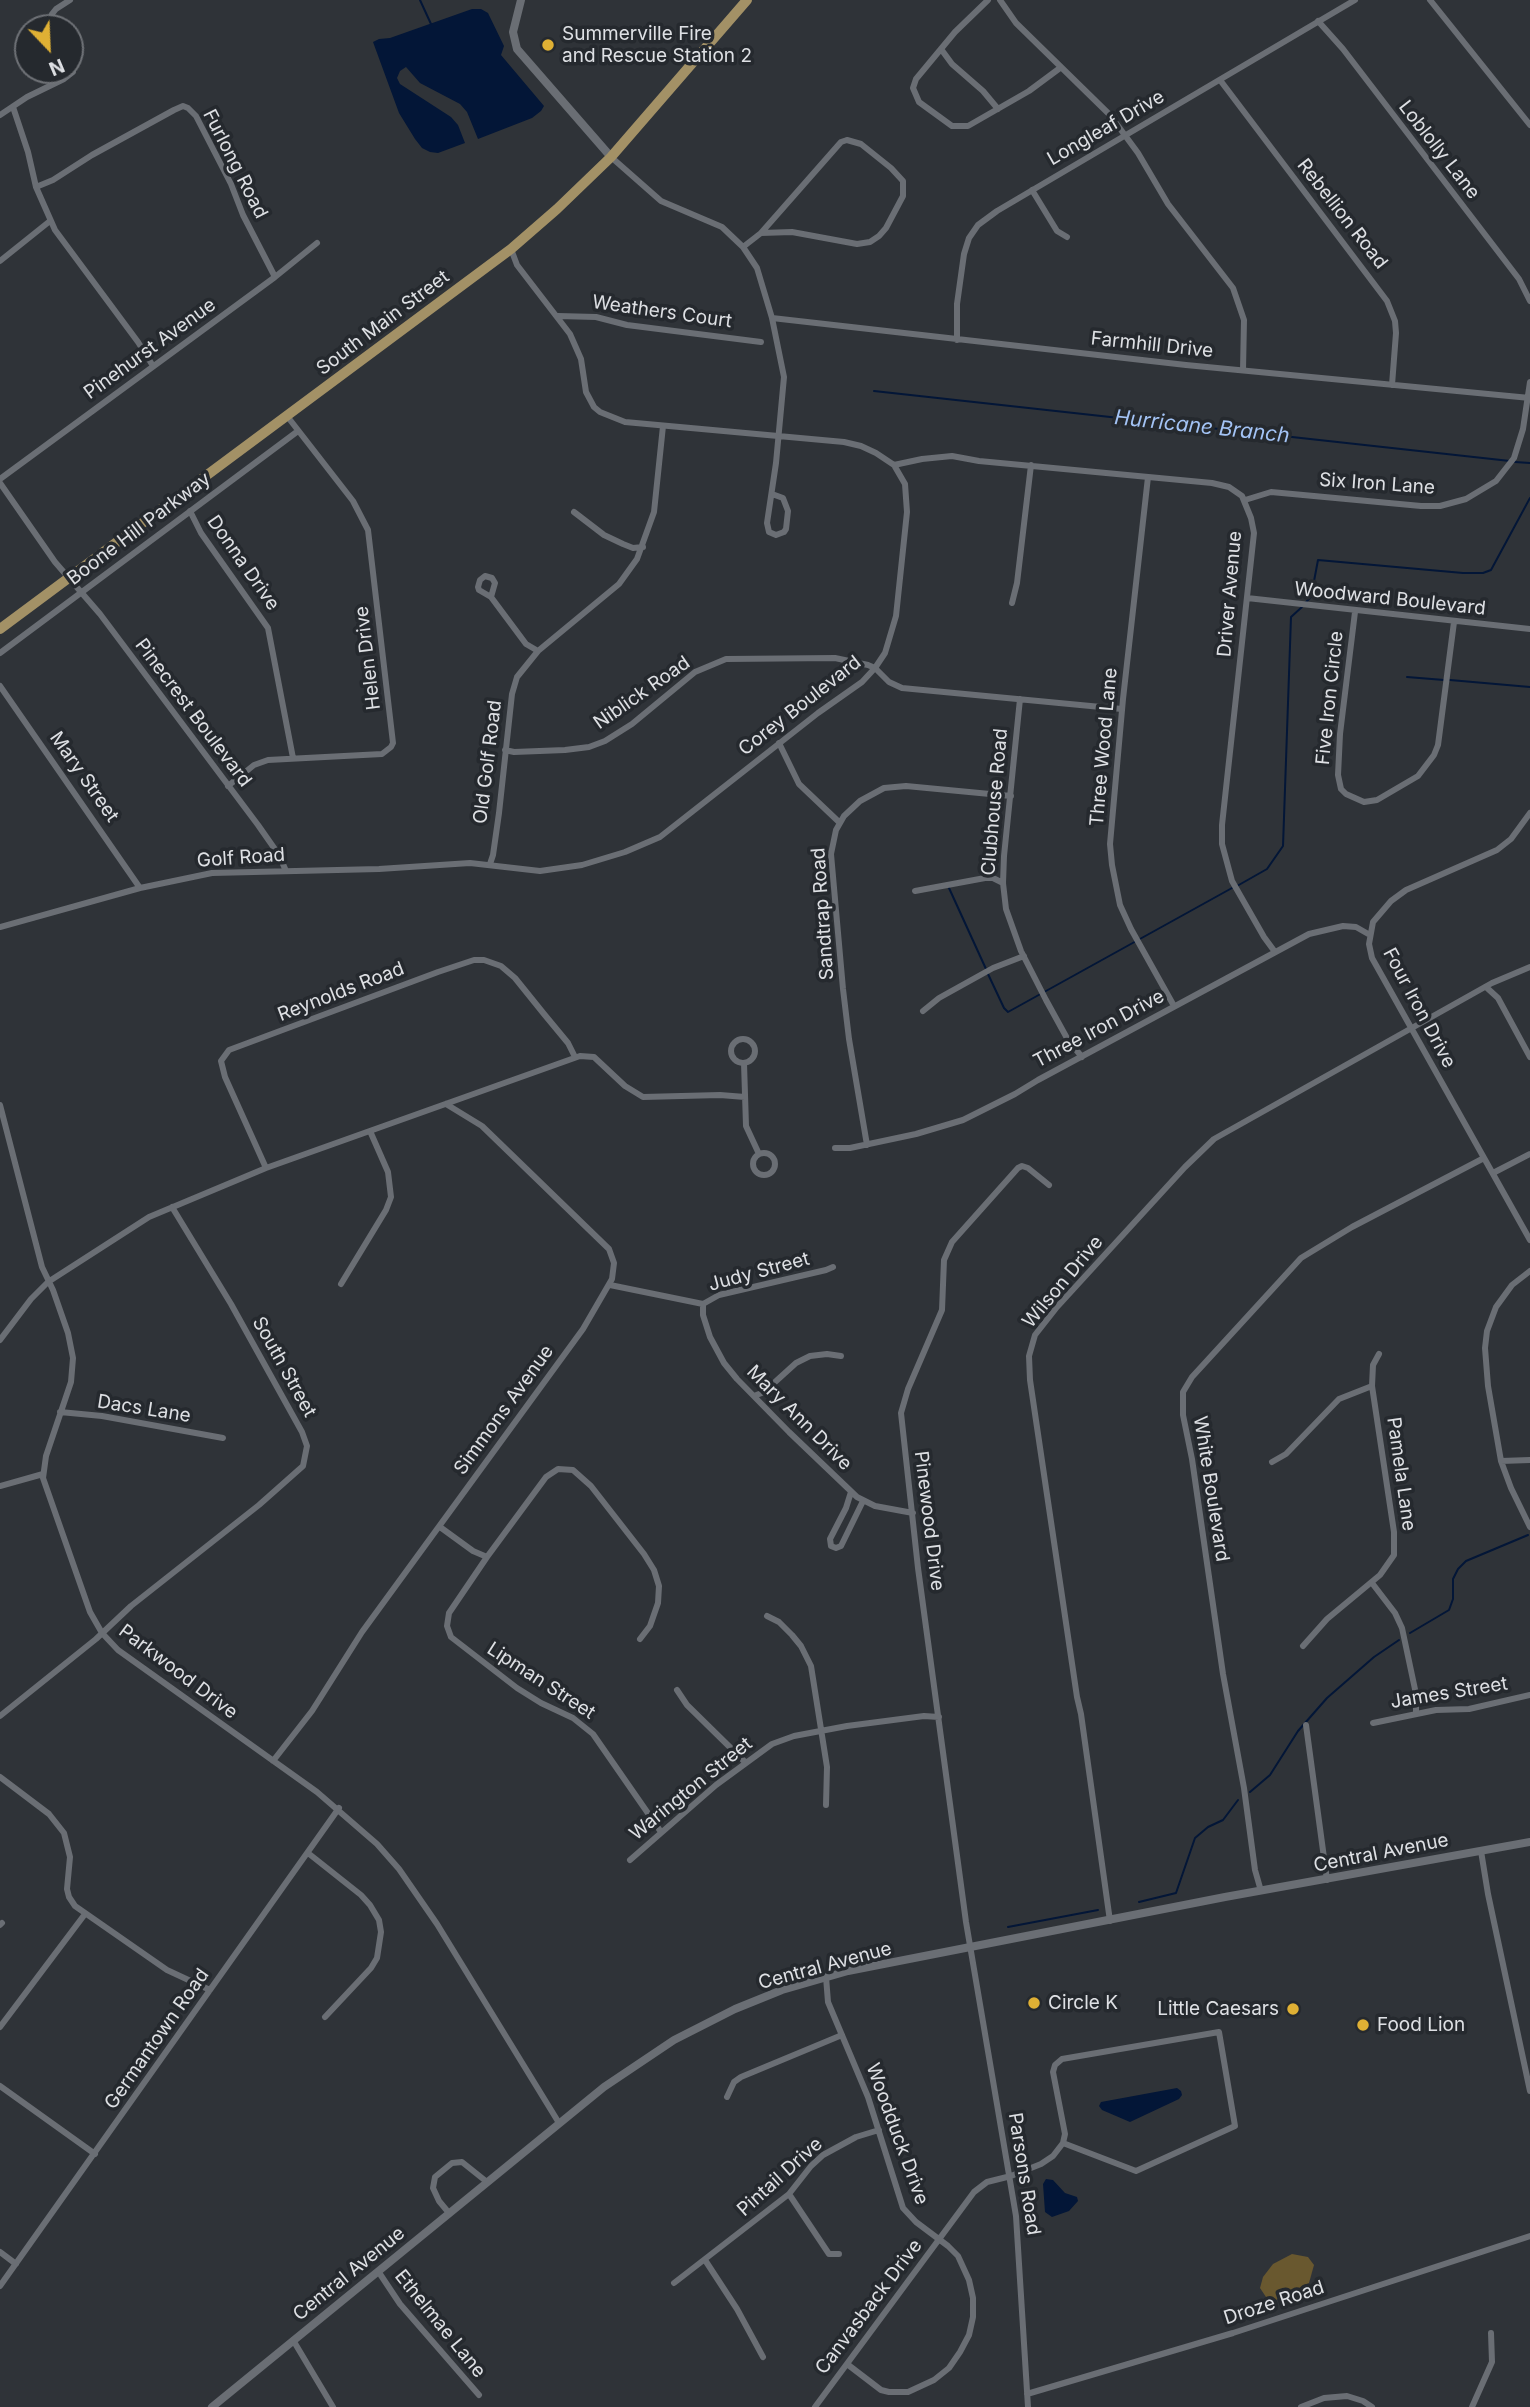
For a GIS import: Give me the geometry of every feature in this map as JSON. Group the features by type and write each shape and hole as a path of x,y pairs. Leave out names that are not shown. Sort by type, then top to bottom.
{"main road":[{"name":"South Main Street","path":"0,629 511,249 611,157 747,0"}],"street":[{"path":"52,14 55,9 70,0"},
{"path":"521,0 513,32 517,49 611,157 661,201 717,224 743,247 757,268 772,318 784,377 767,523 769,531 776,535 786,529 788,511 783,498 772,494"},
{"path":"988,0 963,24 914,83 914,93 919,102 937,118 957,128 968,126 1049,78 1060,68"},
{"path":"1000,0 1016,23 1060,68 1090,93 1126,136 1168,204 1214,261 1237,296 1245,328 1243,370"},
{"name":"Longleaf Drive","path":"957,340 958,296 964,254 978,225 1032,190 1354,0"},
{"path":"1430,0 1530,125"},
{"name":"Loblolly Lane","path":"1318,21 1343,49 1512,269 1530,301"},
{"path":"941,49 952,64 983,91 998,109"},
{"name":"Rebellion Road","path":"1220,80 1387,301 1395,321 1396,333 1392,384"},
{"path":"0,115 52,84"},
{"name":"Furlong Road","path":"36,187 183,106 196,116 275,278"},
{"path":"13,107 36,187 50,221 153,366"},
{"path":"743,247 761,233 841,142 847,139 861,144 903,181 903,197 894,214 886,228 870,242 857,244 792,232 761,233"},
{"path":"1032,190 1057,231 1067,237"},
{"path":"0,261 50,221"},
{"name":"Pinehurst Avenue","path":"0,481 275,278 317,243"},
{"path":"511,249 517,265 558,316 578,350 583,384 594,407 616,420 826,439 861,446 894,465 922,458 952,456 1222,485 1237,491 1245,500"},
{"name":"Weathers Court","path":"558,316 596,317 627,324 761,342"},
{"name":"Farmhill Drive","path":"772,318 957,340 1529,398"},
{"path":"1529,398 1530,382"},
{"name":"Six Iron Lane","path":"1245,500 1271,492 1421,506 1440,506 1466,499 1496,481 1512,461 1517,452 1529,398"},
{"name":"Helen Drive","path":"228,786 254,765 268,760 382,754 393,743 368,530 354,501 287,416"},
{"name":"Old Golf Road","path":"490,864 494,855 505,750 517,677 538,650 619,584 632,568 643,547 654,512 663,426"},
{"name":"Boone Hill Parkway","path":"0,653 298,430"},
{"name":"Corey Boulevard","path":"490,864 540,871 562,869 625,852 660,837 817,713 862,682 885,653 894,625 907,492 894,465"},
{"path":"1012,603 1017,583 1031,465"},
{"name":"Three Wood Lane","path":"1148,477 1111,822 1112,865 1120,905 1174,1006"},
{"name":"Pinecrest Boulevard","path":"0,481 55,562 82,592 279,855 286,871"},
{"name":"Driver Avenue","path":"1245,500 1254,533 1222,844 1232,881 1275,952"},
{"name":"Donna Drive","path":"190,511 201,533 266,622 293,758"},
{"path":"574,512 604,535 633,548 643,547"},
{"path":"491,597 526,644 538,650"},
{"name":"Woodward Boulevard","path":"1247,598 1355,612 1530,629"},
{"name":"Five Iron Circle","path":"1355,612 1338,775 1341,789 1363,802 1377,800 1411,781 1425,769 1434,755 1438,745 1454,621"},
{"name":"Niblick Road","path":"505,750 514,752 589,747 632,724 695,672 726,659 835,658 875,668 884,679 902,688 1122,709"},
{"name":"Mary Street","path":"0,686 140,888"},
{"name":"Clubhouse Road","path":"1020,699 1003,883 1009,918 1024,956 1068,1040 1082,1056"},
{"path":"779,743 799,785 840,823"},
{"name":"Sandtrap Road","path":"867,1145 849,1039 832,873 832,845 840,823 865,796 884,788 906,786 1011,796"},
{"name":"Four Iron Drive","path":"1530,813 1516,834 1504,845 1406,890 1391,901 1373,922 1368,944 1372,958 1530,1240"},
{"name":"Golf Road","path":"0,927 140,888 212,873 490,864"},
{"path":"915,891 985,878 993,878 1003,883"},
{"name":"Three Iron Drive","path":"835,1148 867,1145 963,1120 1309,934 1335,926 1356,927 1370,935"},
{"path":"923,1011 939,998 993,968 1024,956"},
{"name":"Reynolds Road","path":"266,1168 225,1077 221,1061 229,1050 438,972 474,960 493,962 508,971 561,1034 575,1057"},
{"name":"Wilson Drive","path":"1110,1921 1030,1380 1031,1345 1041,1326 1057,1307 1204,1148 1225,1132 1486,987 1530,967"},
{"path":"1486,987 1498,998 1530,1058"},
{"path":"0,1340 30,1299 48,1282 130,1228 172,1207 266,1168 575,1057 588,1055 599,1060 625,1086 643,1097 745,1097"},
{"path":"744,1063 746,1126 759,1154"},
{"path":"446,1104 482,1126 608,1249 614,1263 610,1285"},
{"name":"Parkwood Drive","path":"0,1105 3,1132 42,1267 68,1333 73,1358 71,1382 46,1456 43,1474 45,1488 90,1612 102,1633 118,1650 339,1808 377,1844 409,1882 559,2123"},
{"path":"341,1284 386,1210 391,1197 387,1172 370,1131"},
{"path":"1493,1173 1530,1154"},
{"name":"White Boulevard","path":"1261,1891 1255,1870 1183,1415 1184,1392 1192,1377 1301,1258 1352,1227 1484,1158"},
{"name":"Pinewood Drive","path":"972,1948 966,1922 901,1413 908,1389 942,1310 942,1272 948,1250 962,1230 1021,1166 1028,1168 1049,1185"},
{"name":"South Street","path":"0,1716 303,1466 307,1446 302,1432 231,1304 172,1207"},
{"name":"Judy Street","path":"610,1285 703,1304 719,1295 833,1267"},
{"path":"1530,1271 1506,1292 1492,1314 1487,1331 1486,1369 1502,1461 1511,1488 1530,1527"},
{"name":"Simmons Avenue","path":"273,1761 312,1711 362,1632 583,1329 610,1285"},
{"name":"Mary Ann Drive","path":"703,1304 703,1315 713,1345 730,1371 850,1492 876,1506 913,1513"},
{"path":"754,1396 764,1392 787,1369 803,1360 827,1354 841,1356"},
{"name":"Pamela Lane","path":"1303,1646 1327,1619 1372,1583 1391,1561 1395,1540 1372,1386 1373,1364 1379,1354"},
{"path":"1272,1462 1286,1454 1339,1399 1372,1386"},
{"name":"Dacs Lane","path":"60,1412 102,1416 222,1438"},
{"path":"1502,1461 1530,1460"},
{"name":"Lipman Street","path":"640,1639 650,1626 658,1603 659,1586 654,1570 591,1486 573,1470 558,1469 546,1477 449,1613 447,1626 451,1637 517,1688 573,1718 593,1734 661,1832"},
{"path":"0,1486 43,1474"},
{"path":"850,1492 846,1508 830,1539 831,1546 836,1549 841,1546 863,1501"},
{"path":"440,1527 473,1551 487,1557"},
{"path":"1372,1583 1395,1613 1402,1628 1416,1694 1416,1713"},
{"path":"767,1616 779,1622 792,1635 808,1658 815,1681 827,1767 826,1805"},
{"path":"677,1690 687,1705 745,1762"},
{"name":"James Street","path":"1373,1723 1416,1713 1469,1709 1530,1695"},
{"name":"Warington Street","path":"630,1860 765,1748 787,1738 822,1731 924,1716 939,1717"},
{"path":"1306,1725 1327,1880"},
{"path":"0,1777 40,1806 58,1823 69,1844 67,1889 75,1906 167,1970 210,1990"},
{"name":"Germantown Road","path":"0,2287 339,1808"},
{"name":"Central Avenue","path":"212,2407 604,2087 704,2023 766,1996 826,1977 1419,1860 1530,1842"},
{"path":"1481,1850 1530,2091"},
{"path":"308,1853 361,1895 375,1912 381,1932 377,1958 371,1968 325,2017"},
{"path":"0,2027 85,1914"},
{"name":"Parsons Road","path":"972,1948 1011,2176 1020,2256 1028,2407"},
{"name":"Woodduck Drive","path":"826,1977 828,2002 860,2077 904,2208 916,2222 948,2246 962,2263 973,2298 971,2326 955,2360 934,2380 916,2389 899,2393 881,2390 846,2364"},
{"path":"1219,2032 1235,2126 1136,2171 1063,2143 1065,2134 1053,2072 1055,2065 1062,2059 1219,2032"},
{"path":"727,2097 734,2082 741,2077 842,2035"},
{"path":"1519,2036 1530,2038"},
{"path":"0,2086 95,2154"},
{"name":"Pintail Drive","path":"674,2283 789,2194 811,2165 856,2137 879,2130"},
{"name":"Canvasback Drive","path":"815,2407 981,2186 1041,2164 1053,2156 1063,2143"},
{"path":"449,2213 433,2188 435,2177 453,2163 462,2162 487,2182"},
{"path":"789,2194 829,2254 839,2255"},
{"name":"Droze Road","path":"1027,2394 1233,2333 1530,2236"},
{"path":"0,2252 16,2264"},
{"path":"705,2260 737,2309 763,2357"},
{"name":"Ethelmae Lane","path":"378,2271 400,2305 479,2395"},
{"path":"1472,2407 1492,2362 1491,2333"},
{"path":"293,2340 333,2407"},
{"path":"1301,2407 1324,2398 1347,2396 1372,2407"}],"shaded area":[{"path":"1292,2254 1308,2257 1314,2265 1309,2283 1274,2301 1266,2297 1260,2288 1263,2277 1273,2264"}],"water":[{"path":"472,9 481,9 488,13 504,46 501,55 544,106 532,118 478,139 467,112 460,104 420,83 406,67 400,71 397,78 400,84 451,117 458,125 465,143 438,153 430,152 422,148 399,113 373,42"},
{"path":"1177,2088 1182,2095 1179,2099 1130,2122 1102,2110 1099,2106 1101,2102"},
{"path":"1046,2179 1053,2180 1065,2193 1077,2197 1078,2201 1069,2211 1052,2217 1045,2212 1043,2184"}],"waterway":[{"path":"420,0 431,24"},
{"name":"Hurricane Branch","path":"874,391 1510,461"},
{"name":"Hurricane Branch","path":"1515,462 1530,463"},
{"path":"1305,603 1311,597 1318,560 1463,573 1483,573 1491,570 1530,498"},
{"path":"1237,886 1267,869 1283,846 1291,617 1302,607"},
{"path":"1407,677 1444,680"},
{"path":"1450,680 1530,687"},
{"path":"949,888 986,969"},
{"path":"988,974 1008,1012 1232,888"},
{"path":"1410,1633 1449,1610 1453,1599 1453,1579 1466,1561 1528,1535"},
{"path":"1250,1792 1270,1775 1298,1731 1327,1698 1374,1657 1399,1640"},
{"path":"1139,1902 1176,1893 1195,1838 1208,1827 1223,1820 1238,1800"},
{"path":"1008,1927 1098,1910"}],"place":[{"name":"Summerville Fire and Rescue Station 2","path":"548,45"},
{"name":"Circle K","path":"1034,2003"},
{"name":"Little Caesars","path":"1293,2009"},
{"name":"Food Lion","path":"1363,2025"}]}
